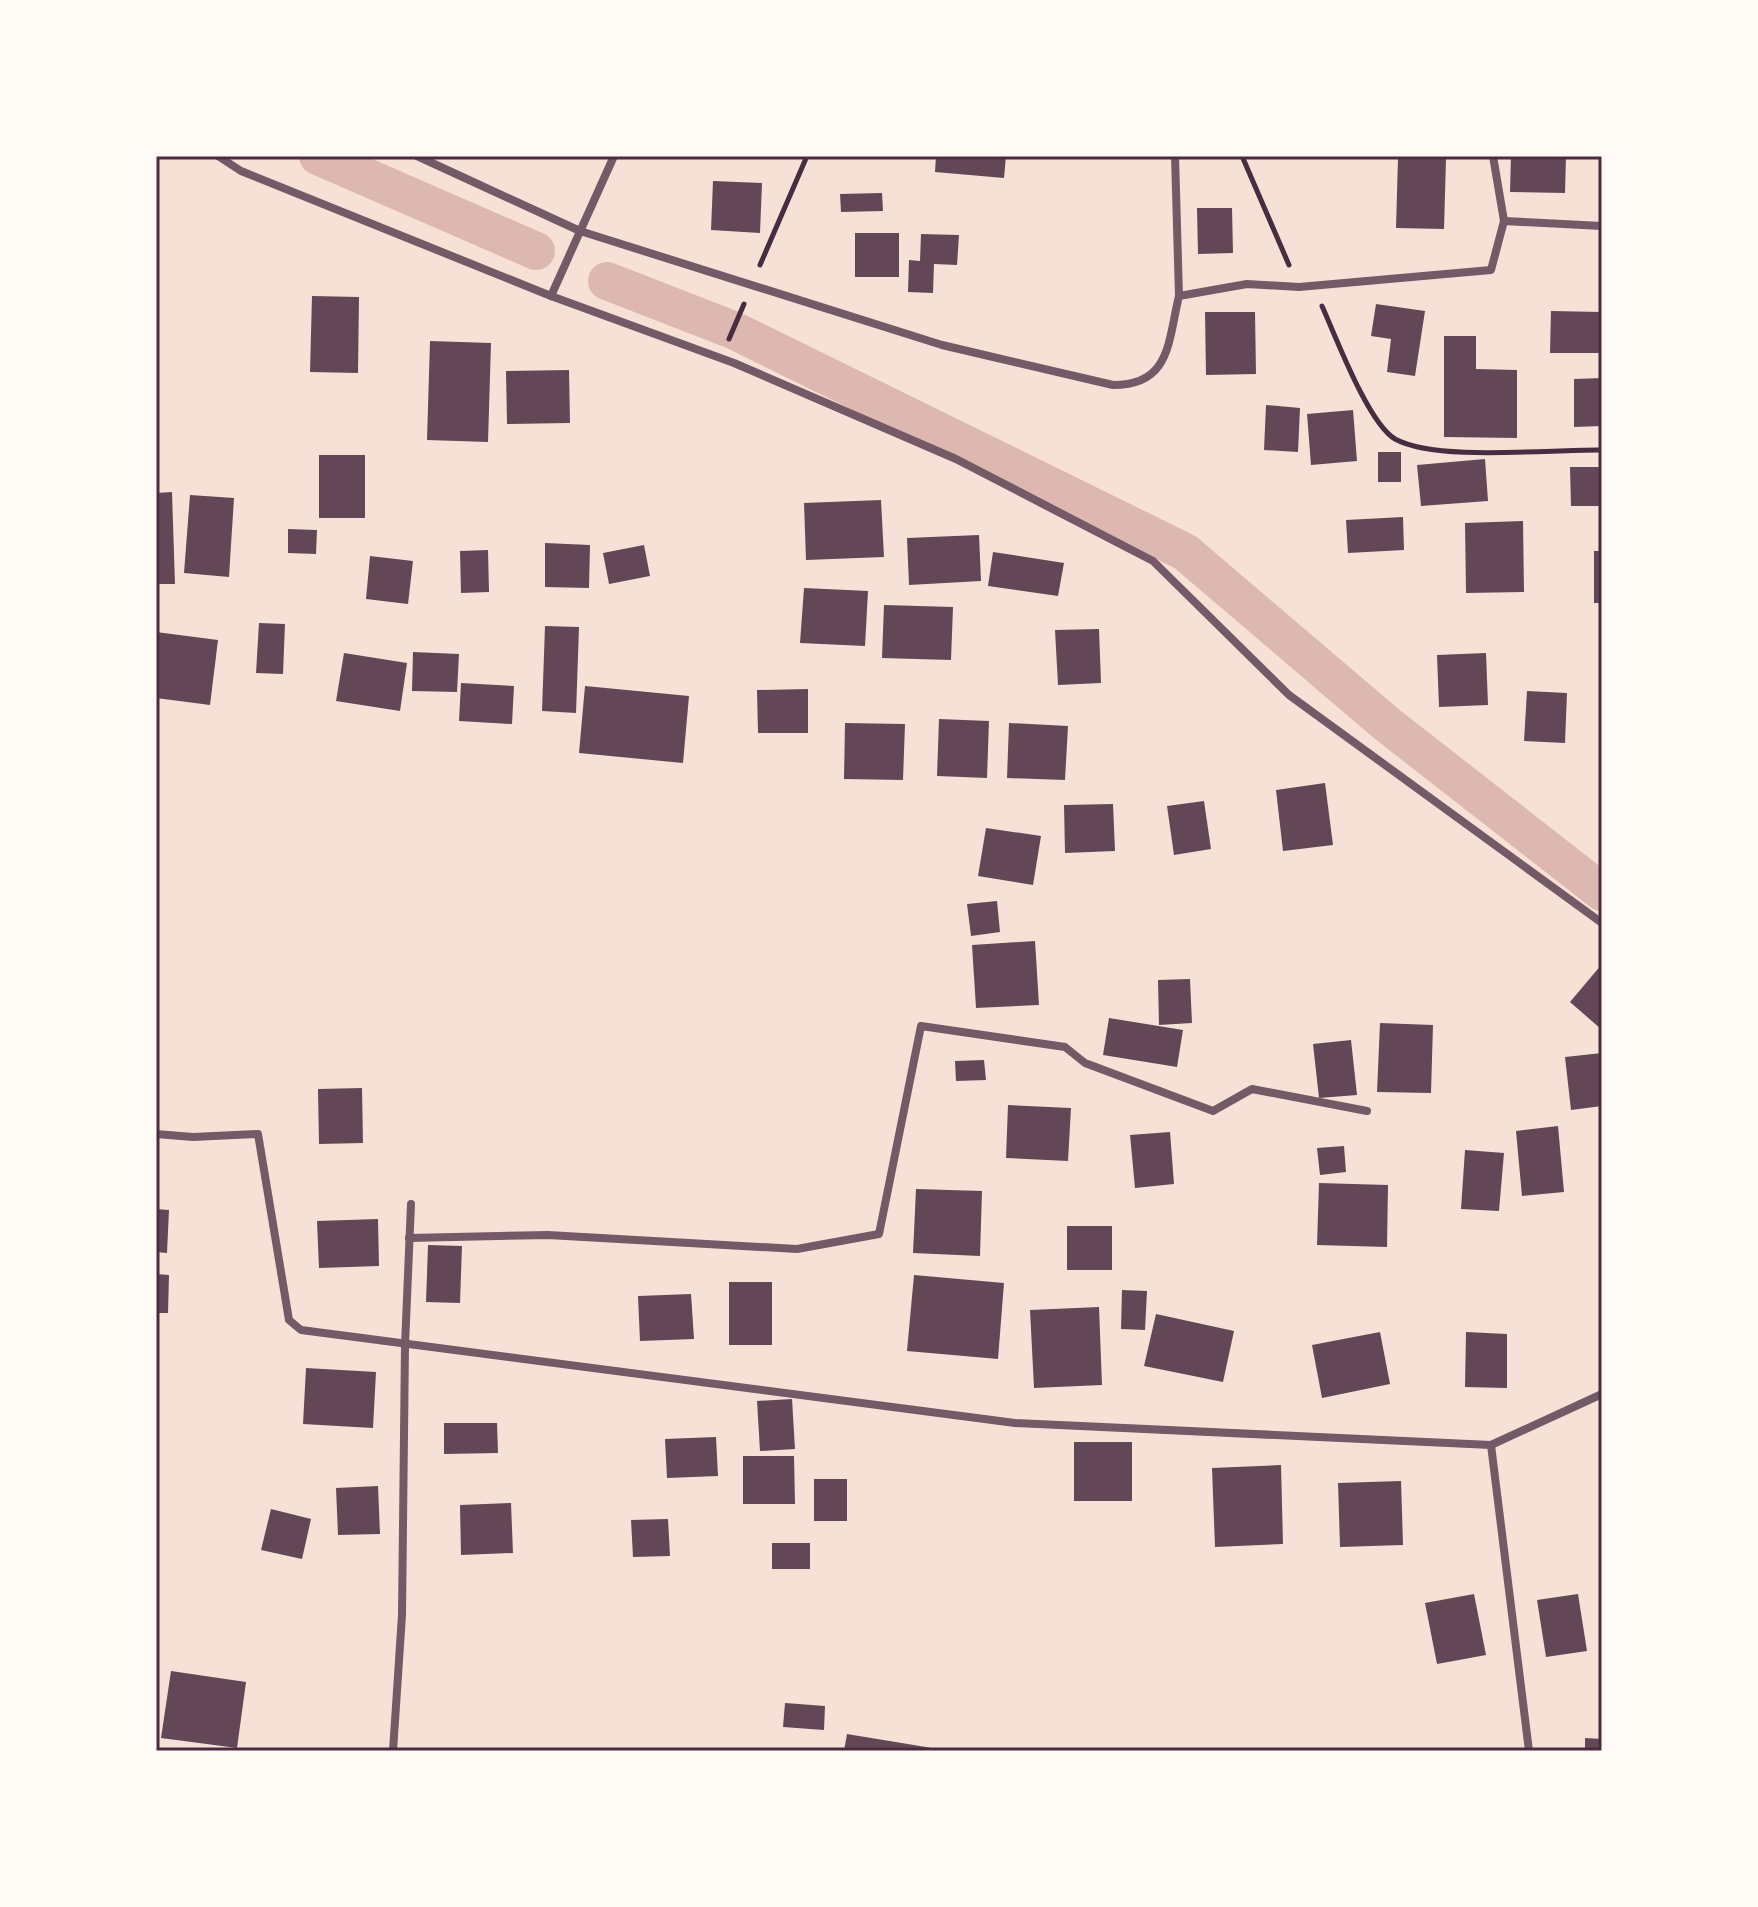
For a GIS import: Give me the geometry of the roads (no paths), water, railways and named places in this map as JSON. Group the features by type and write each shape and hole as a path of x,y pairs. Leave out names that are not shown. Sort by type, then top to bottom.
{"street":[{"path":"218,156 241,171 551,296 719,359 956,459 1153,561 1289,695 1602,923"},
{"path":"417,156 580,231 942,345 1113,385 1141,382 1162,365 1179,296 1175,156"},
{"path":"551,296 614,156"},
{"path":"1179,296 1247,284 1299,287 1491,270 1504,221 1493,156"},
{"path":"1504,221 1602,226"},
{"path":"409,1238 548,1235 797,1249 879,1234 921,1026 1065,1047 1085,1063 1213,1111 1252,1089 1367,1111"},
{"path":"156,1134 193,1137 258,1134 289,1320 301,1330 1015,1423 1491,1445 1602,1394"},
{"path":"393,1751 402,1615 405,1345 411,1204"},
{"path":"1491,1445 1529,1751"}],"waterway":[{"path":"318,156 536,251"},
{"path":"607,281 733,330 1185,552 1388,725 1602,892"}]}
